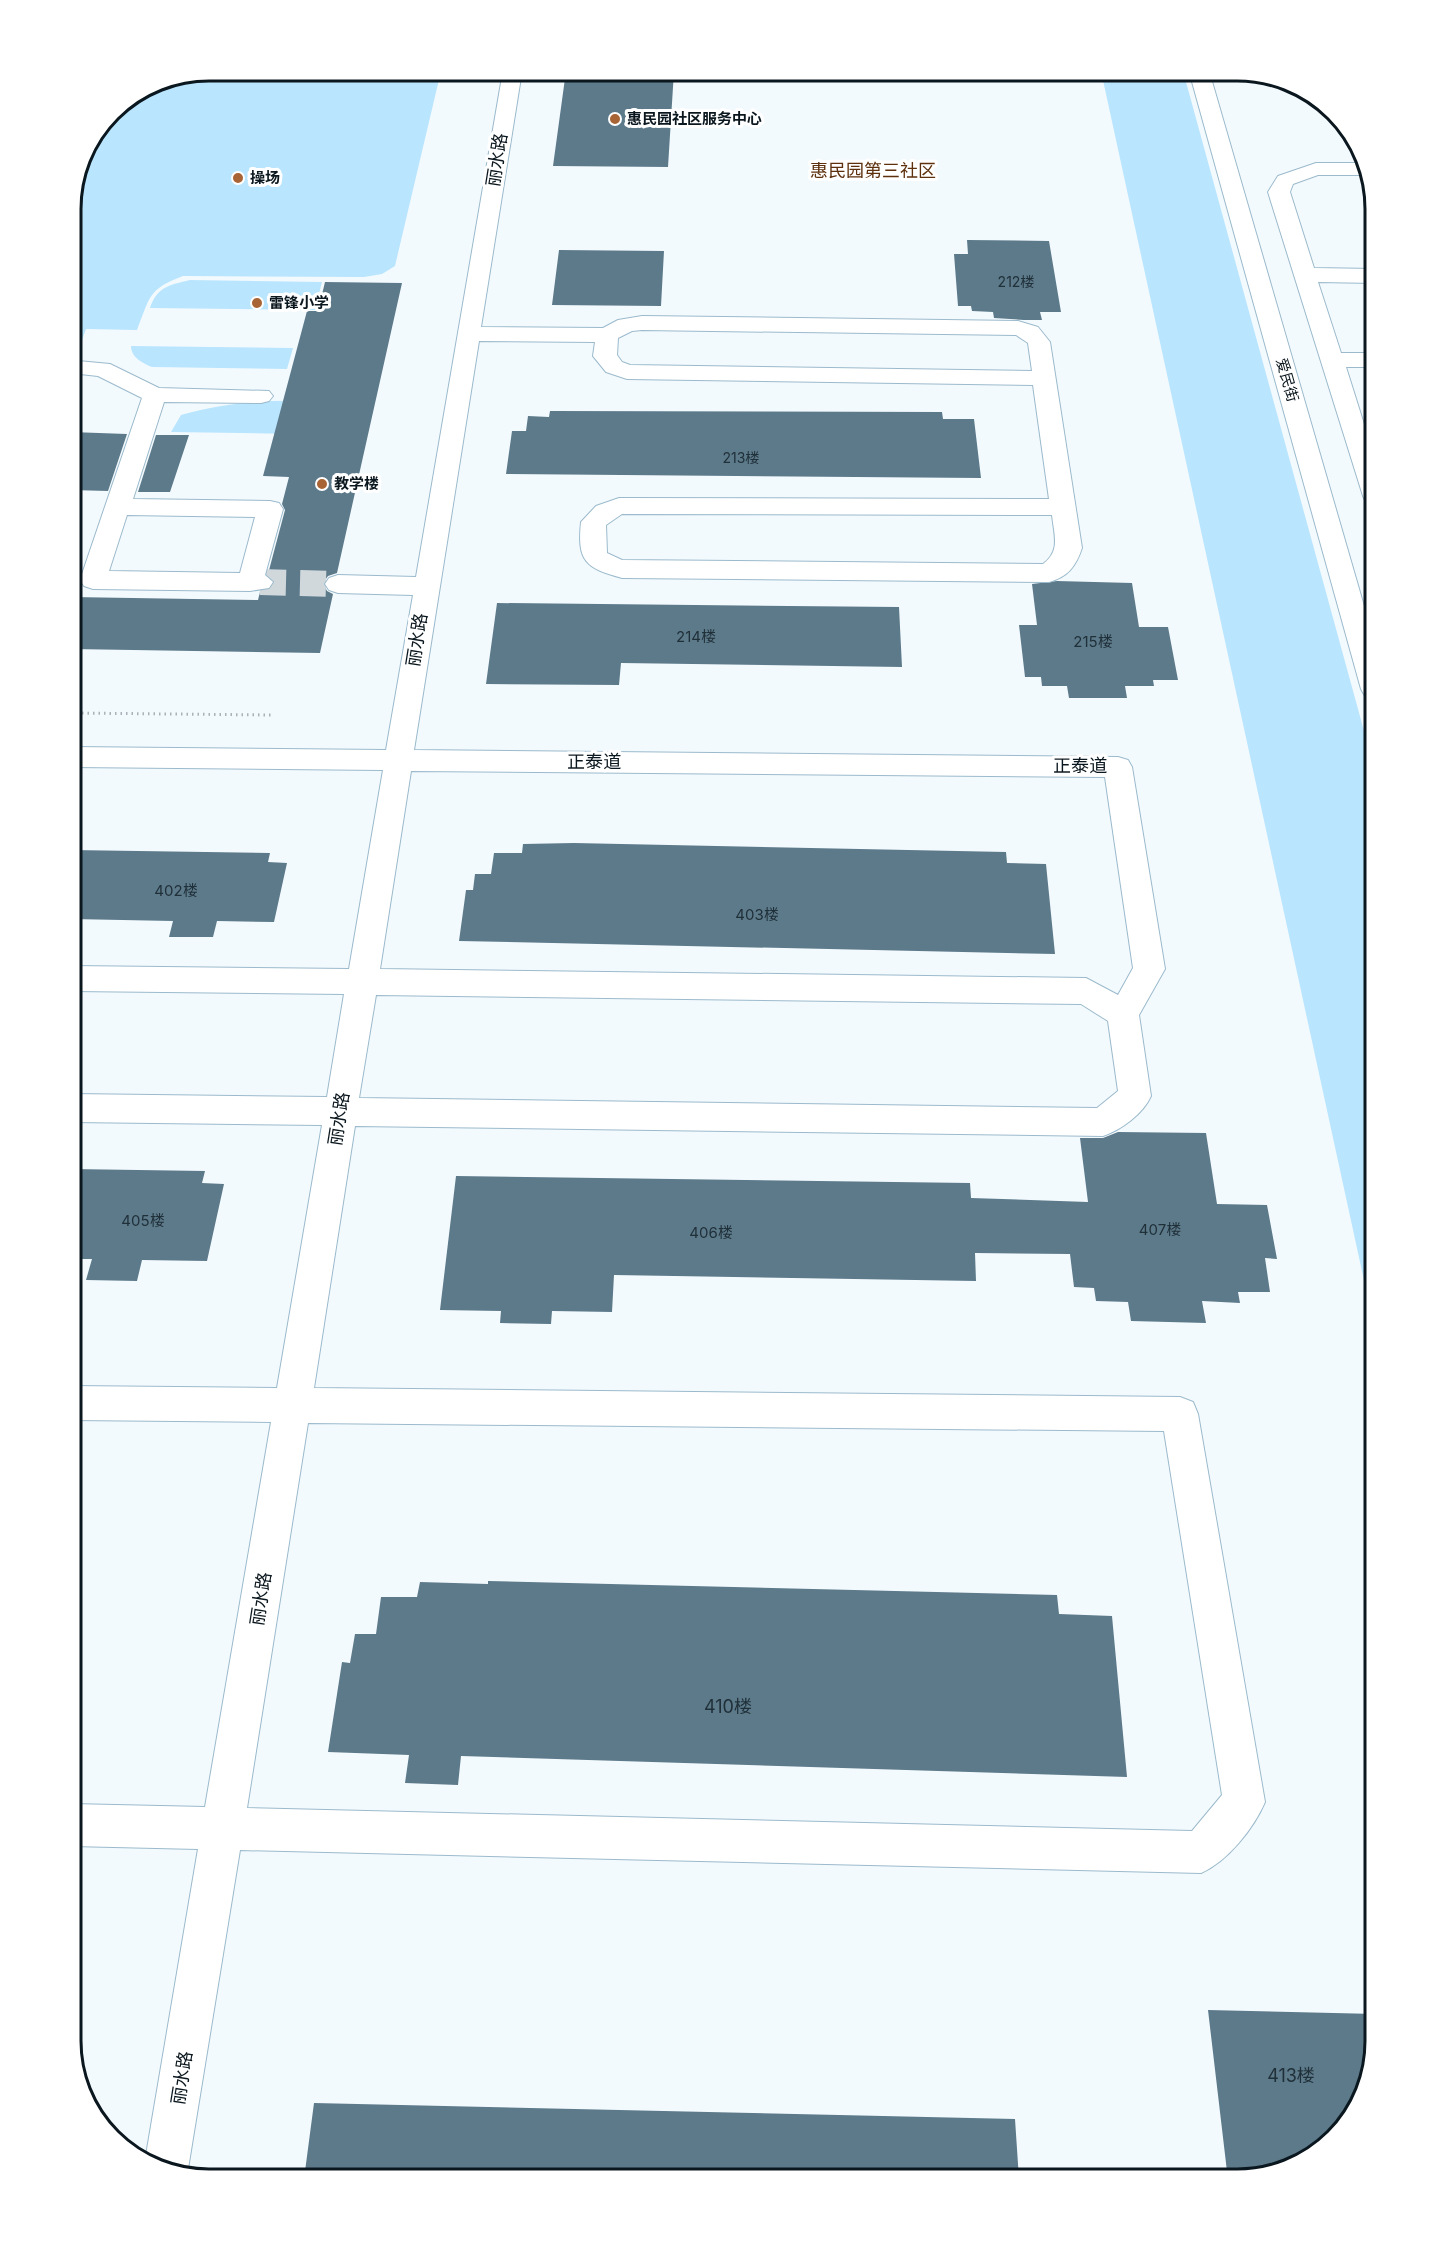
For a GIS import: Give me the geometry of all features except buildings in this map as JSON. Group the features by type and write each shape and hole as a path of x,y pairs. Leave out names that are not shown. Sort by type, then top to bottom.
{"street":[{"name":"丽水路","path":"168,2162 510,81"},
{"name":"爱民街","path":"1203,81 1295,322 1365,639"},
{"path":"1358,169 1316,169 1286,180 1279,192 1305,275 1295,322 1331,360 1365,462"},
{"path":"1305,275 1365,276"},
{"path":"468,334 607,335 626,325 642,323 1018,328 1030,332 1039,342 1042,378 1069,548 1064,562 1049,573 622,569 603,565 596,559 591,548 594,522 604,512 619,506 1062,507"},
{"path":"607,335 605,356 614,367 627,372 1042,378"},
{"path":"1331,360 1365,360"},
{"path":"81,368 102,369 156,395 261,396"},
{"path":"118,507 270,509 255,582 93,580 156,395"},
{"path":"338,584 426,586"},
{"name":"正泰道","path":"81,757 1118,766 1149,969 1123,1014"},
{"path":"81,978 1086,991 1123,1014 1135,1096 1103,1122 81,1108"},
{"path":"81,1403 1180,1414 1244,1802 1201,1852 81,1825"}],"shaded area":[{"name":"操场","path":"201,81 439,81 395,266 382,274 364,277 183,276 156,290 148,302 137,330 86,329 81,343 81,201 85,176 98,145 108,131 125,113 145,98 176,85"},
{"path":"1103,81 1186,81 1365,735 1365,1285"},
{"path":"190,280 322,282 315,310 150,308 160,291"},
{"path":"131,346 293,348 287,369 152,367 135,356"},
{"path":"305,401 296,434 171,432 181,415 196,411 243,403"}],"tunnel":[{"path":"260,582 338,584"}],"place":[{"name":"惠民园社区服务中心","path":"615,119"},
{"name":"操场","path":"238,178"},
{"name":"雷锋小学","path":"257,303"},
{"name":"教学楼","path":"322,484"}],"district":[{"name":"惠民园第三社区","path":"873,171"}]}
